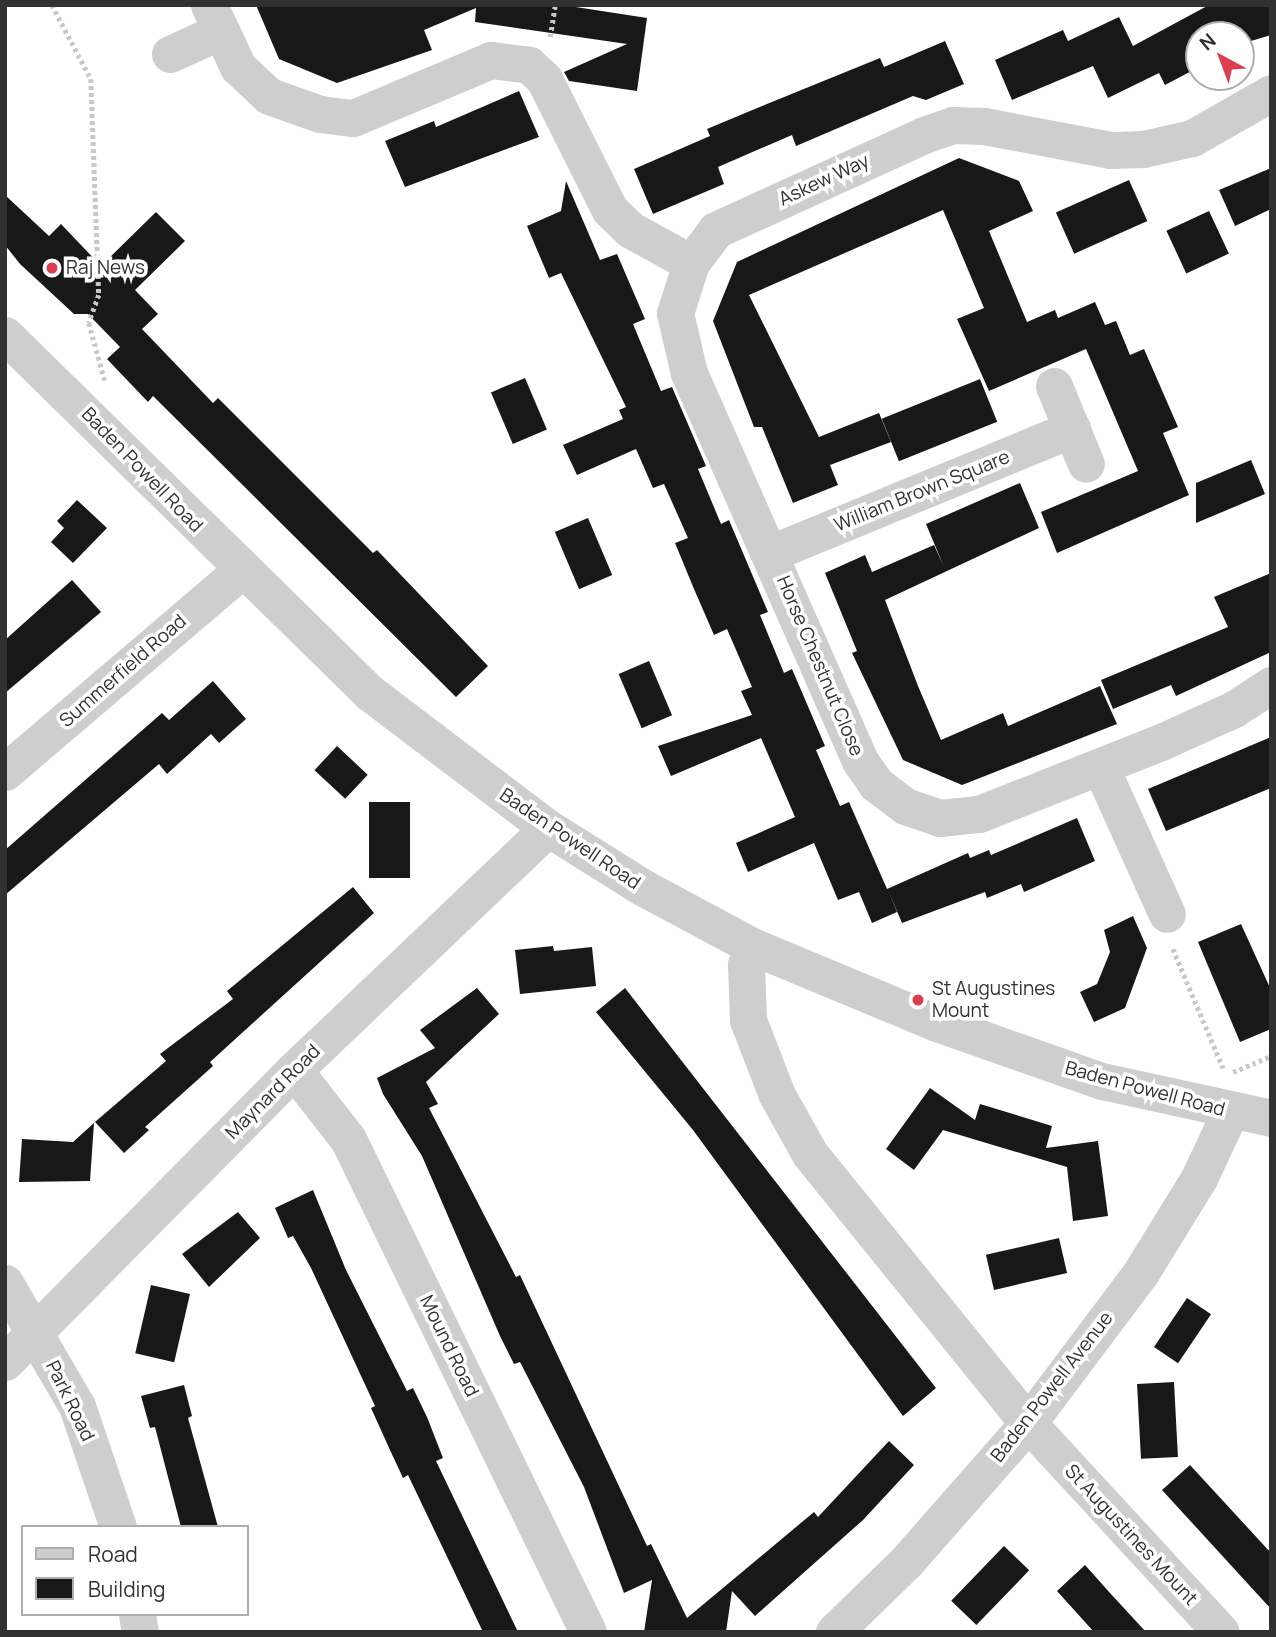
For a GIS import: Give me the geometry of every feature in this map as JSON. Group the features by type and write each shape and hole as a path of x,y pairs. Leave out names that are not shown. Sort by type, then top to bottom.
{"street":[{"path":"170,54 215,18 238,67 269,96 320,114 353,118 491,60 529,65 544,79 610,210 631,230 691,263"},
{"name":"Askew Way","path":"771,554 689,373 675,313 691,263 716,230 953,125 1111,150 1143,149 1192,138 1271,93"},
{"name":"Baden Powell Road","path":"5,335 102,429 240,570 370,693 548,828 754,947 934,1022 1102,1081 1230,1112 1271,1118"},
{"path":"1054,386 1086,464"},
{"name":"William Brown Square","path":"771,554 1072,429"},
{"name":"Horse Chestnut Close","path":"771,554 860,761 876,783 905,806 940,818 979,814 1101,768 1234,709 1271,685"},
{"name":"Summerfield Road","path":"5,772 240,570"},
{"path":"1101,768 1167,914"},
{"name":"Maynard Road","path":"5,1362 294,1070 548,828"},
{"name":"St Augustines Mount","path":"754,947 746,965 748,1020 777,1095 810,1154 1028,1423 1221,1632"},
{"name":"Mound Road","path":"294,1070 348,1139 588,1632"},
{"name":"Baden Powell Avenue","path":"834,1632 906,1562 1028,1423 1140,1274 1199,1178 1230,1112"},
{"name":"Park Road","path":"5,1283 77,1406 117,1525"}],"path":[{"path":"52,5 91,79 99,295 89,323 110,397 102,429"},
{"path":"1167,914 1170,943 1226,1076 1271,1056"}],"building":[{"path":"256,5 563,5 647,18 637,91 569,81 564,72 627,44 475,22 476,8 424,30 432,50 337,83 279,59"},
{"path":"1209,5 1271,5 1271,35 1255,40 1255,21 1185,21 1185,74 1165,85 1159,73 1108,98 1093,66 1012,100 995,60 1063,30 1068,41 1119,17 1133,46"},
{"path":"945,41 964,84 926,100 913,96 796,146 792,135 718,167 724,184 653,214 634,169 710,136 707,129 750,111 880,58 884,67"},
{"path":"519,91 539,137 405,187 385,141 434,121 436,127"},
{"path":"959,158 1019,181 1033,211 989,231 1027,322 1055,310 1058,318 1095,302 1105,325 1116,321 1130,355 1144,349 1178,427 1163,433 1189,495 1057,553 1041,512 1138,471 1086,349 989,391 957,319 984,308 943,210 749,295 819,437 879,413 891,442 830,465 838,485 793,503 762,427 754,427 713,321 737,262"},
{"path":"1271,168 1271,209 1235,226 1219,190"},
{"path":"1129,180 1147,221 1074,254 1056,213"},
{"path":"566,181 600,260 617,254 645,319 633,324 661,391 672,387 706,466 698,469 721,524 729,520 768,612 760,615 784,673 792,669 825,746 816,750 840,806 849,802 887,889 968,853 970,858 989,850 991,855 1077,818 1095,861 1024,892 1021,884 987,898 985,892 902,923 888,890 897,912 872,923 859,892 838,900 814,843 748,872 736,843 795,817 761,738 671,776 658,746 752,715 741,691 752,687 727,629 714,635 694,589 675,543 688,538 664,484 653,488 636,449 577,475 563,445 623,419 619,410 626,407 561,273 549,278 527,226 561,211"},
{"path":"5,195 49,236 61,224 101,266 156,212 185,241 135,290 158,314 142,329 213,403 218,398 373,553 377,550 488,666 456,697 153,396 148,402 107,359 120,347 88,314 74,314 20,264 5,245"},
{"path":"1209,211 1229,254 1186,273 1166,231"},
{"path":"525,378 547,430 513,444 491,392"},
{"path":"980,379 997,422 899,461 882,419"},
{"path":"1251,460 1265,494 1196,523 1196,483"},
{"path":"1020,483 1039,528 885,600 918,686 941,740 1003,713 1008,726 1100,686 1117,724 962,785 903,760 852,653 857,651 825,573 865,555 872,572 934,545 944,567 926,524"},
{"path":"77,500 107,528 73,563 51,542 64,528 57,521"},
{"path":"588,518 612,575 579,589 555,532"},
{"path":"1271,573 1271,652 1176,696 1171,685 1113,709 1101,680 1228,627 1214,597"},
{"path":"72,580 101,612 5,693 5,640"},
{"path":"649,661 672,715 642,728 619,674"},
{"path":"213,681 246,719 219,743 211,734 167,774 159,764 5,895 5,850 162,713 169,720"},
{"path":"1271,737 1271,788 1166,831 1148,789"},
{"path":"337,746 368,775 345,799 314,770"},
{"path":"369,802 410,802 410,878 369,878"},
{"path":"353,887 374,913 210,1062 213,1066 145,1127 149,1130 124,1153 95,1122 166,1061 160,1054 233,999 227,991"},
{"path":"1133,916 1147,948 1125,1008 1094,1022 1080,992 1097,984 1110,952 1104,930"},
{"path":"1241,924 1271,990 1271,1029 1240,1042 1198,942"},
{"path":"553,946 554,951 592,947 596,986 520,994 515,950"},
{"path":"477,988 499,1014 426,1082 438,1104 429,1108 516,1277 520,1275 647,1546 651,1544 687,1618 814,1512 818,1517 889,1441 914,1465 863,1520 755,1616 732,1591 726,1632 644,1632 652,1580 624,1593 584,1487 520,1362 514,1364 500,1336 422,1156 383,1094 377,1078 435,1048 420,1030"},
{"path":"625,988 936,1388 903,1416 693,1130 596,1012"},
{"path":"930,1088 975,1120 980,1104 1052,1126 1046,1148 1098,1141 1108,1216 1073,1221 1067,1167 943,1130 914,1170 886,1149"},
{"path":"94,1123 90,1181 19,1182 22,1139 73,1142"},
{"path":"313,1190 346,1270 407,1391 413,1388 427,1417 443,1458 436,1461 518,1632 483,1632 408,1475 403,1478 371,1408 375,1406 311,1268 293,1236 288,1238 275,1208"},
{"path":"238,1212 260,1238 209,1287 182,1254"},
{"path":"1059,1238 1067,1273 994,1290 986,1255"},
{"path":"151,1285 190,1294 174,1362 135,1353"},
{"path":"1187,1298 1211,1314 1178,1363 1154,1347"},
{"path":"1174,1382 1178,1457 1141,1459 1137,1384"},
{"path":"184,1385 192,1416 188,1418 217,1525 180,1525 155,1427 150,1428 141,1396"},
{"path":"1190,1465 1271,1553 1271,1609 1162,1490"},
{"path":"1004,1546 1029,1570 976,1625 951,1601"},
{"path":"1085,1565 1146,1632 1094,1632 1057,1591"}],"place":[{"name":"Raj News","path":"52,268"},
{"name":"St Augustines Mount","path":"918,1000"}]}
